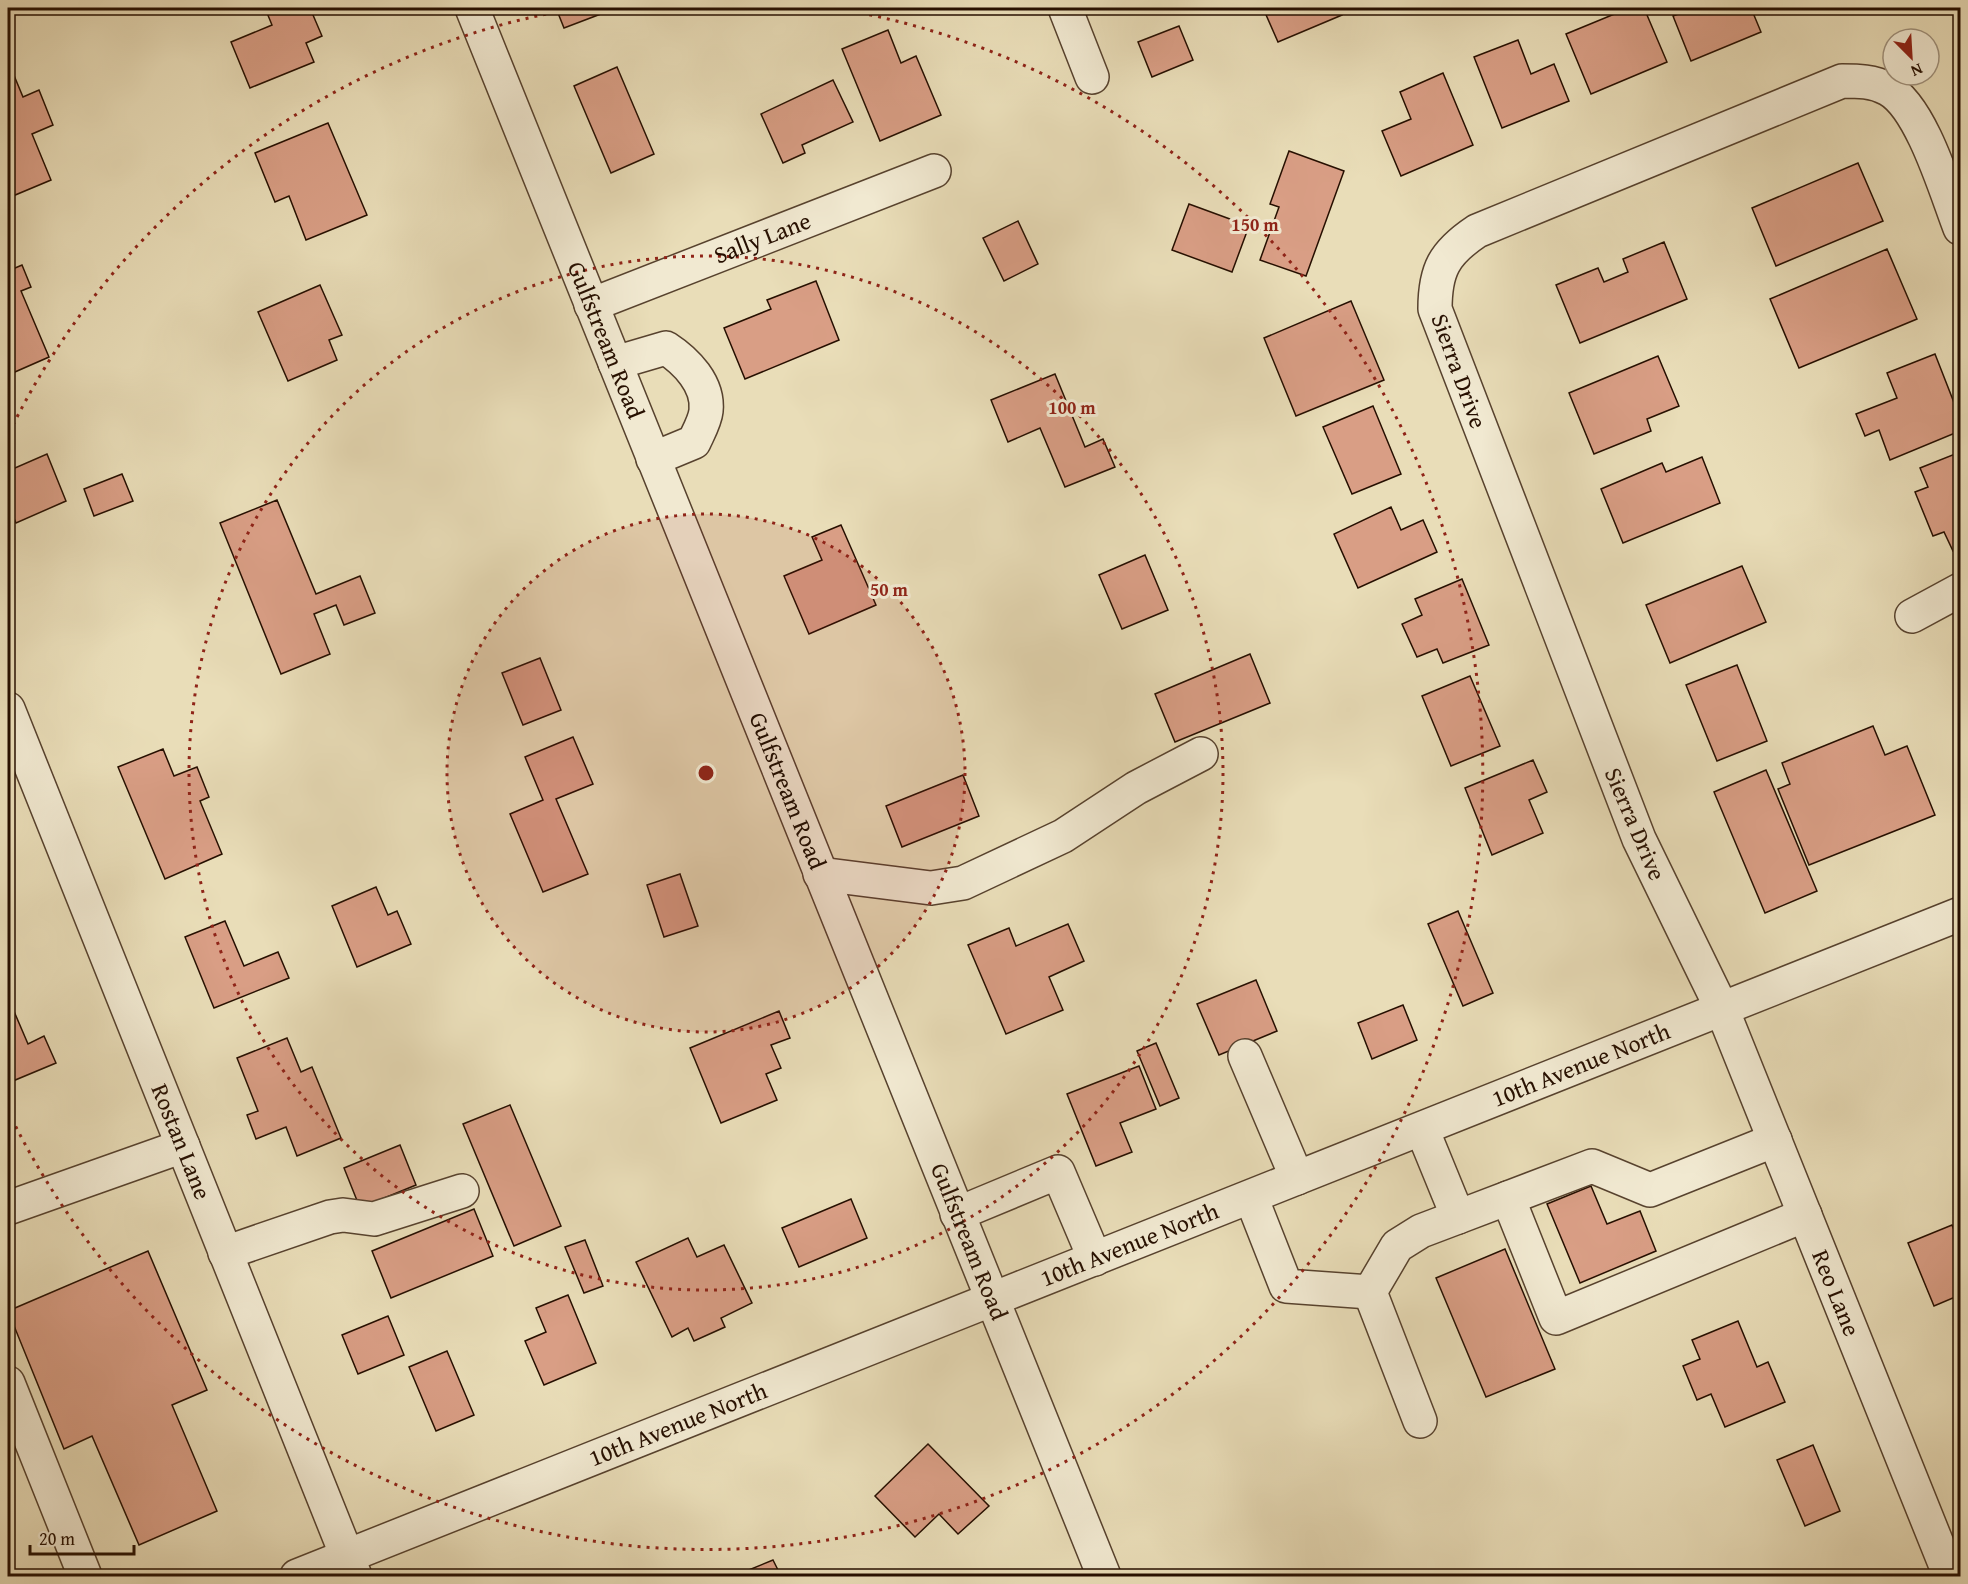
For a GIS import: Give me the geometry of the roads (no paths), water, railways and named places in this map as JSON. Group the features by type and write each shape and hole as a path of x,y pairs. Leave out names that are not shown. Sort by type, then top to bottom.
{"street":[{"name":"Gulfstream Road","path":"472,8 1104,1576"},
{"path":"1065,8 1092,77"},
{"name":"Sierra Drive","path":"1722,1010 1639,839 1434,309 1435,285 1442,263 1457,244 1477,231 1842,81 1866,82 1888,89 1906,104 1919,125 1960,228"},
{"name":"Sally Lane","path":"591,305 934,171"},
{"path":"615,363 666,348 683,359 704,392 706,412 694,442 653,459"},
{"path":"1912,616 1960,590"},
{"name":"Rostan Lane","path":"8,709 351,1566"},
{"path":"820,874 931,888 963,883 1063,836 1136,788 1201,754"},
{"name":"10th Avenue North","path":"297,1576 351,1566 991,1300 1960,914"},
{"name":"Reo Lane","path":"1722,1010 1950,1576"},
{"path":"1245,1056 1297,1178"},
{"path":"1422,1129 1458,1217"},
{"path":"1370,1292 1397,1246 1421,1231 1592,1166 1650,1190 1775,1140"},
{"path":"8,1208 183,1146"},
{"path":"957,1214 1058,1172 1095,1258"},
{"path":"225,1253 330,1217 343,1215 374,1219 462,1191"},
{"path":"1251,1197 1286,1286 1370,1292"},
{"path":"1508,1198 1556,1318 1805,1215"},
{"path":"1370,1292 1420,1421"},
{"path":"8,1383 85,1576"}]}
